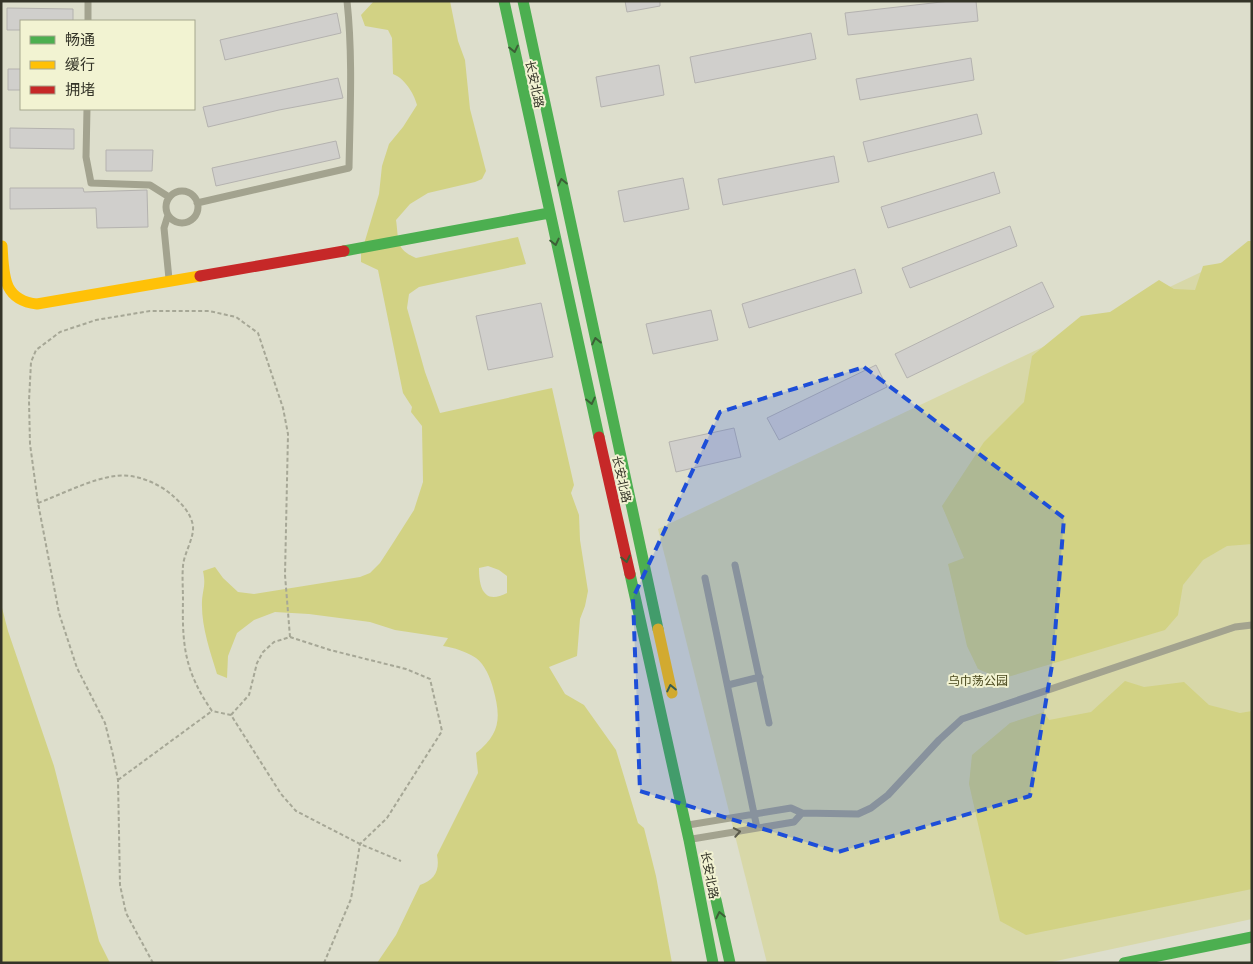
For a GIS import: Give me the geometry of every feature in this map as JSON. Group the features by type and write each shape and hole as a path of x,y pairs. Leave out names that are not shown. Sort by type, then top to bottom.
{"main road":[{"name":"长安北路","path":"504,1 549,213 686,825 713,963"},
{"name":"长安北路","path":"522,1 675,707"},
{"path":"2,246 5,280 12,296 29,304 169,282 549,213"},
{"name":"长安北路","path":"699,818 704,842"},
{"name":"长安北路","path":"714,886 730,963"},
{"path":"1124,963 1252,937"}],"lane":[{"path":"88,1 88,20"},
{"path":"198,203 349,168 351,78 350,25 347,1"},
{"path":"87,110 86,157 91,183 150,184 169,197"},
{"path":"185,191 191,194 198,203 196,216 185,223 178,223 172,220 166,209 169,197 174,193 185,191"},
{"path":"168,215 164,228 169,282"},
{"path":"735,565 769,724"},
{"path":"705,578 757,828"},
{"path":"686,825 699,818 755,814 791,808 802,813 858,814 872,808 888,795 938,740 962,719 1234,627 1252,625"},
{"path":"728,685 760,677"},
{"path":"689,840 704,842 757,828 794,822 802,813"}],"path":[{"path":"153,963 126,913 120,885 118,780 105,723 77,668 59,613 38,503 30,444 29,401 31,362 36,350 60,332 96,320 150,311 209,311 236,317 258,333 283,408 288,434 285,575 290,637"},
{"path":"38,503 94,482 116,476 135,476 166,490 182,504 191,519 193,528 183,565 182,630 187,663 199,692 212,711 231,715 281,794 296,811 360,844 401,861"},
{"path":"231,715 249,695 257,663 263,652 274,642 290,637 330,650 406,669 430,680 442,731 387,818 360,844 351,899 324,963"},
{"path":"118,780 212,711"}],"highlighted area":[{"path":"864,367 1064,518 1053,659 1030,796 838,852 640,791 633,598 720,412"}],"green space":[{"name":"乌巾荡公园","path":"1252,248 1252,919 1047,963 767,963 658,529"}],"shaded area":[{"path":"374,1 450,1 458,41 465,60 470,109 486,171 482,179 428,193 410,204 396,220 399,243 404,251 416,258 518,237 526,264 419,287 409,294 407,308 425,372 440,413 552,388 574,485 571,493 579,515 580,540 588,591 580,619 577,656 549,667 565,694 584,705 616,750 638,823 644,828 656,876 672,963 377,963 396,935 420,885 435,874 438,865 437,855 478,773 476,753 490,738 497,724 497,708 487,672 476,658 460,650 443,646 448,638 395,630 370,622 309,614 275,612 254,620 237,633 228,656 227,678 217,674 206,638 203,620 203,571 215,567 223,578 238,592 254,594 360,577 370,573 380,563 414,510 423,482 422,426 411,412 412,407 403,393 378,270 361,262 361,254 379,194 382,166 389,144 417,105 408,86 393,74 392,38 388,30 365,26 361,15","holes":["488,566 499,570 507,576 507,593 493,597 488,596 480,582 479,568"]},
{"path":"1248,241 1252,241 1252,544 1227,546 1203,560 1183,585 1178,615 1165,630 1001,679 978,669 967,646 948,564 964,558 942,506 984,442 1024,402 1032,356 1081,316 1110,312 1159,280 1174,289 1195,290 1203,266 1221,263"},
{"path":"1,604 8,631 54,766 99,941 110,963 1,963"},
{"path":"1125,681 1144,687 1184,682 1209,705 1240,713 1252,711 1252,889 1026,935 1000,921 969,784 972,755 1010,723 1044,712 1049,720 1091,712"}],"building":[{"path":"625,1 660,1 660,6 627,12"},
{"path":"950,1 976,1 978,21 848,35 845,13"},
{"path":"7,8 73,9 73,20 20,20 20,30 7,30"},
{"path":"337,13 341,33 225,60 220,40"},
{"path":"811,33 816,59 695,83 690,57"},
{"path":"971,58 974,80 860,100 856,79"},
{"path":"659,65 664,95 601,107 596,77"},
{"path":"8,69 20,69 20,90 8,90"},
{"path":"338,78 343,98 279,110 208,127 203,107"},
{"path":"977,114 982,134 868,162 863,142"},
{"path":"10,128 74,129 74,149 10,148"},
{"path":"336,141 340,158 216,186 212,168"},
{"path":"106,150 153,150 152,171 106,171"},
{"path":"834,156 839,182 723,205 718,179"},
{"path":"994,172 1000,193 888,228 881,207"},
{"path":"683,178 689,209 624,222 618,191"},
{"path":"10,188 83,188 84,192 147,190 148,227 97,228 96,208 10,209"},
{"path":"1010,226 1017,246 910,288 902,268"},
{"path":"855,269 862,293 749,328 742,304"},
{"path":"1042,282 1054,307 907,378 895,354"},
{"path":"541,303 553,357 488,370 476,316"},
{"path":"711,310 718,340 653,354 646,324"},
{"path":"876,365 887,387 779,440 767,418"},
{"path":"734,428 741,457 676,472 669,442"}],"traffic: fast":[{"path":"504,1 599,437"},
{"path":"523,1 658,629"},
{"path":"344,251 549,213"},
{"path":"630,574 689,840 713,963"},
{"path":"716,900 730,963"},
{"path":"1124,963 1252,937"}],"traffic: slow":[{"path":"2,246 3,266 7,284 11,291 26,302 37,304 200,276"},
{"path":"658,629 672,693"}],"traffic: jam":[{"path":"200,276 344,251"},
{"path":"599,437 630,574"}]}
